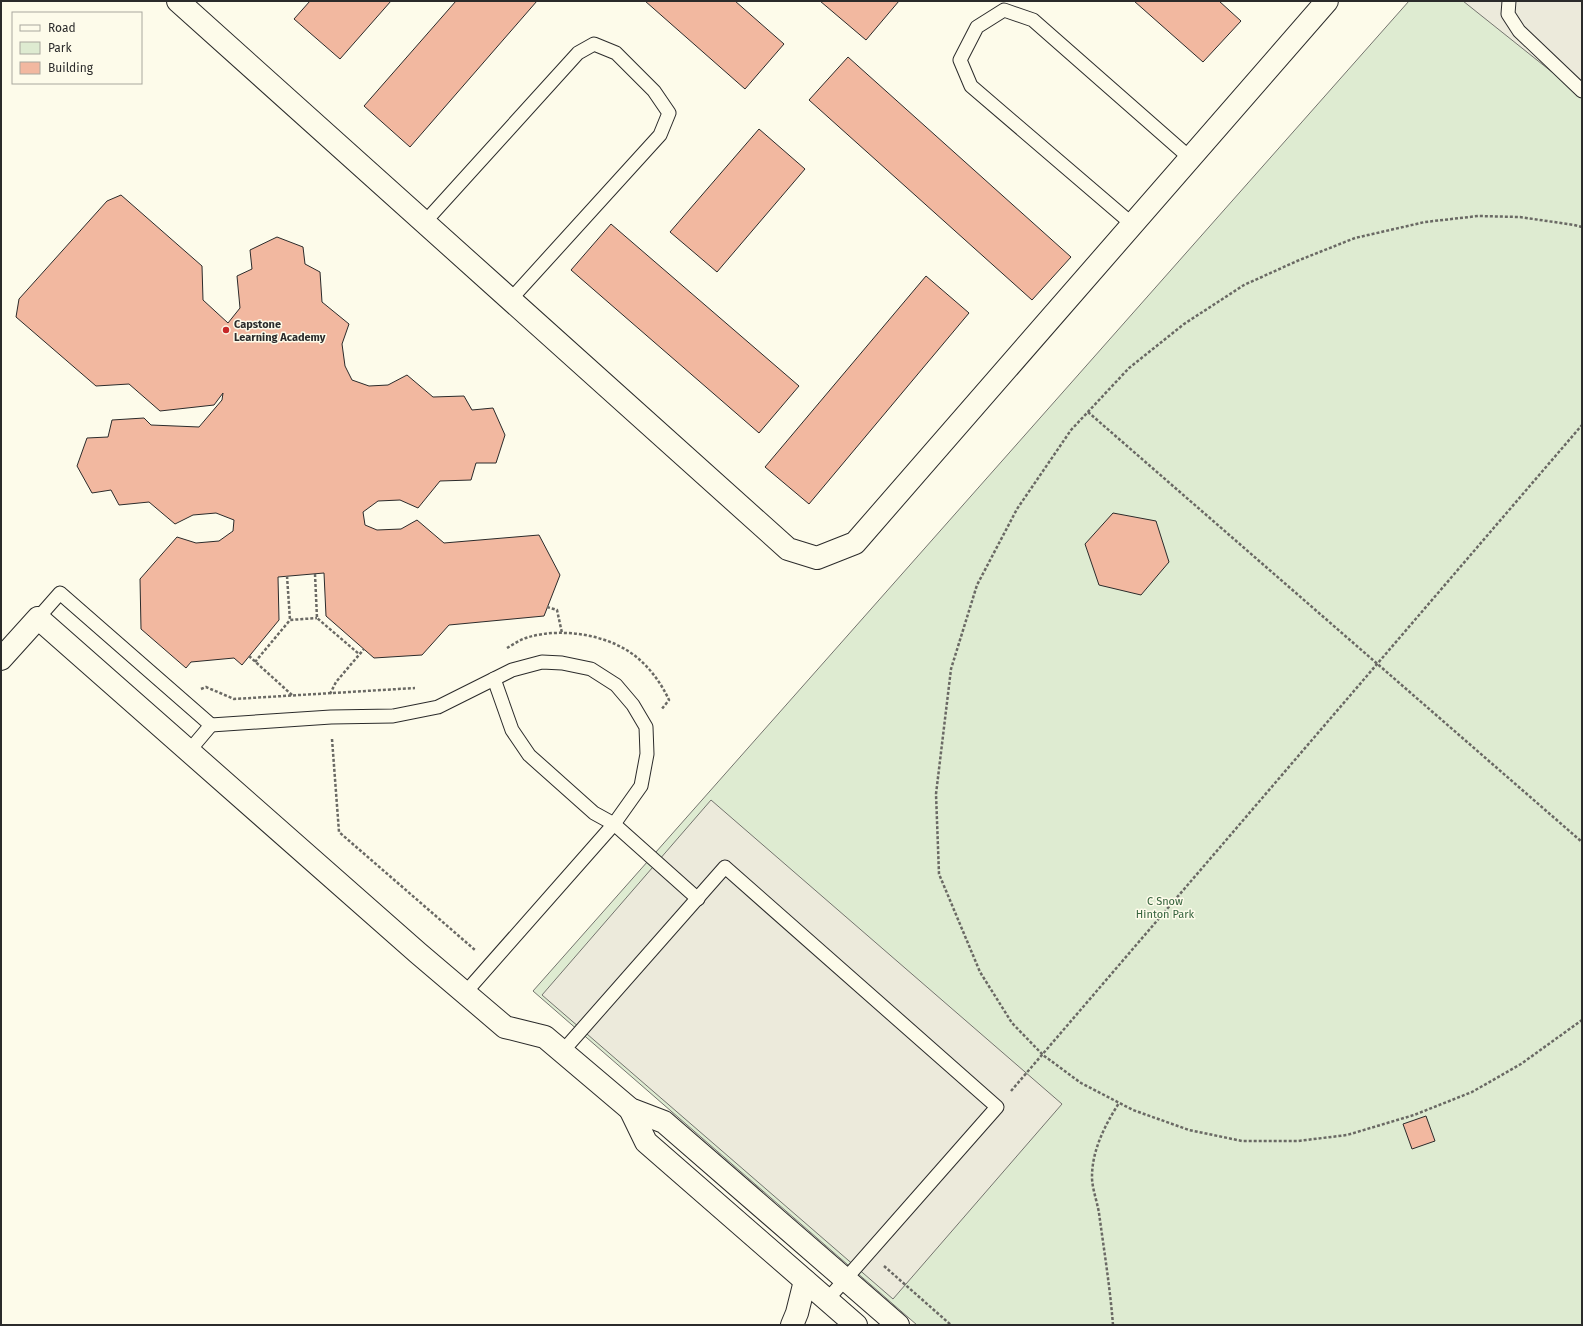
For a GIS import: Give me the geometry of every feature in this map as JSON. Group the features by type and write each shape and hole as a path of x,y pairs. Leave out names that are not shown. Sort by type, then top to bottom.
{"street":[{"path":"178,1 788,549 817,558 855,543 1327,1"},
{"path":"1,659 38,618 505,1027 545,1037 630,1109 664,1122 898,1325"},
{"path":"630,1109 646,1142 827,1300 844,1322"},
{"path":"792,1325 797,1313 805,1281"}],"lane":[{"path":"1509,1 1508,14 1519,31 1582,91"},
{"path":"1132,224 971,86 960,60 977,26 1004,10 1033,20 1190,158"},
{"path":"424,223 578,53 594,44 616,53 654,91 669,113 660,135 511,299"},
{"path":"38,618 60,594 211,725 331,717 392,716 438,707 512,670 542,662 562,663 591,669 616,685 633,705 646,727 647,754 641,786 614,824 465,993"},
{"path":"494,679 512,730 529,755 594,813 614,824 698,899"},
{"path":"189,751 211,725"},
{"path":"562,1052 725,867 997,1107 827,1300"}],"path":[{"path":"1582,227 1520,217 1478,216 1425,222 1355,238 1297,261 1244,285 1184,324 1128,368 1071,430 1017,509 977,585 951,669 936,794 940,874 980,972 1012,1023 1043,1055 1081,1083 1133,1110 1189,1130 1242,1141 1298,1141 1347,1135 1414,1114 1472,1092 1521,1064 1582,1020"},
{"path":"1088,412 1582,842"},
{"path":"997,1107 1582,425"},
{"path":"315,574 317,618"},
{"path":"255,662 290,620 287,576"},
{"path":"547,607 557,610 562,633"},
{"path":"290,620 317,618 359,654"},
{"path":"364,649 336,682 330,693 339,832 490,963"},
{"path":"249,656 293,695"},
{"path":"1113,1325 1098,1206 1092,1177 1095,1152 1103,1130 1119,1103"},
{"path":"869,1252 951,1325"}],"green space":[{"name":"C Snow Hinton Park","path":"1409,1 1582,1 1582,1325 917,1325 533,991"}],"shaded area":[{"path":"1463,1 1582,1 1582,96"},
{"path":"711,800 1062,1104 893,1299 542,995"}],"building":[{"path":"310,1 391,1 340,59 294,19"},
{"path":"456,1 537,1 410,147 364,106"},
{"path":"645,1 735,1 784,44 745,89"},
{"path":"820,1 899,1 866,40"},
{"path":"1134,1 1219,1 1241,21 1203,62"},
{"path":"848,57 1071,257 1032,300 809,100"},
{"path":"759,129 805,169 717,272 670,232"},
{"path":"121,195 202,266 203,300 228,323 240,308 237,276 252,269 250,250 277,237 303,247 305,264 320,272 322,302 349,324 342,344 345,366 352,380 369,386 388,385 407,375 433,397 464,396 472,410 493,408 505,435 496,463 476,463 471,480 440,481 418,508 400,500 378,501 363,512 365,525 377,530 401,529 417,520 444,543 539,535 560,575 544,616 449,625 422,655 374,658 326,616 324,573 278,577 279,620 242,665 234,658 191,662 186,668 141,629 140,579 177,537 196,543 219,541 233,531 234,520 216,513 193,515 175,524 149,502 119,505 111,490 92,493 77,466 87,438 108,437 112,420 144,418 151,425 199,427 222,400 223,393 214,405 160,411 129,384 96,386 16,317 19,299 107,201"},
{"path":"611,224 799,386 759,433 571,270"},
{"path":"926,276 969,313 809,504 765,467"},
{"path":"1113,513 1156,521 1169,562 1141,595 1099,585 1085,544"},
{"path":"1426,1116 1435,1141 1412,1149 1403,1124"}],"place":[{"name":"Capstone Learning Academy","path":"226,330"}]}
